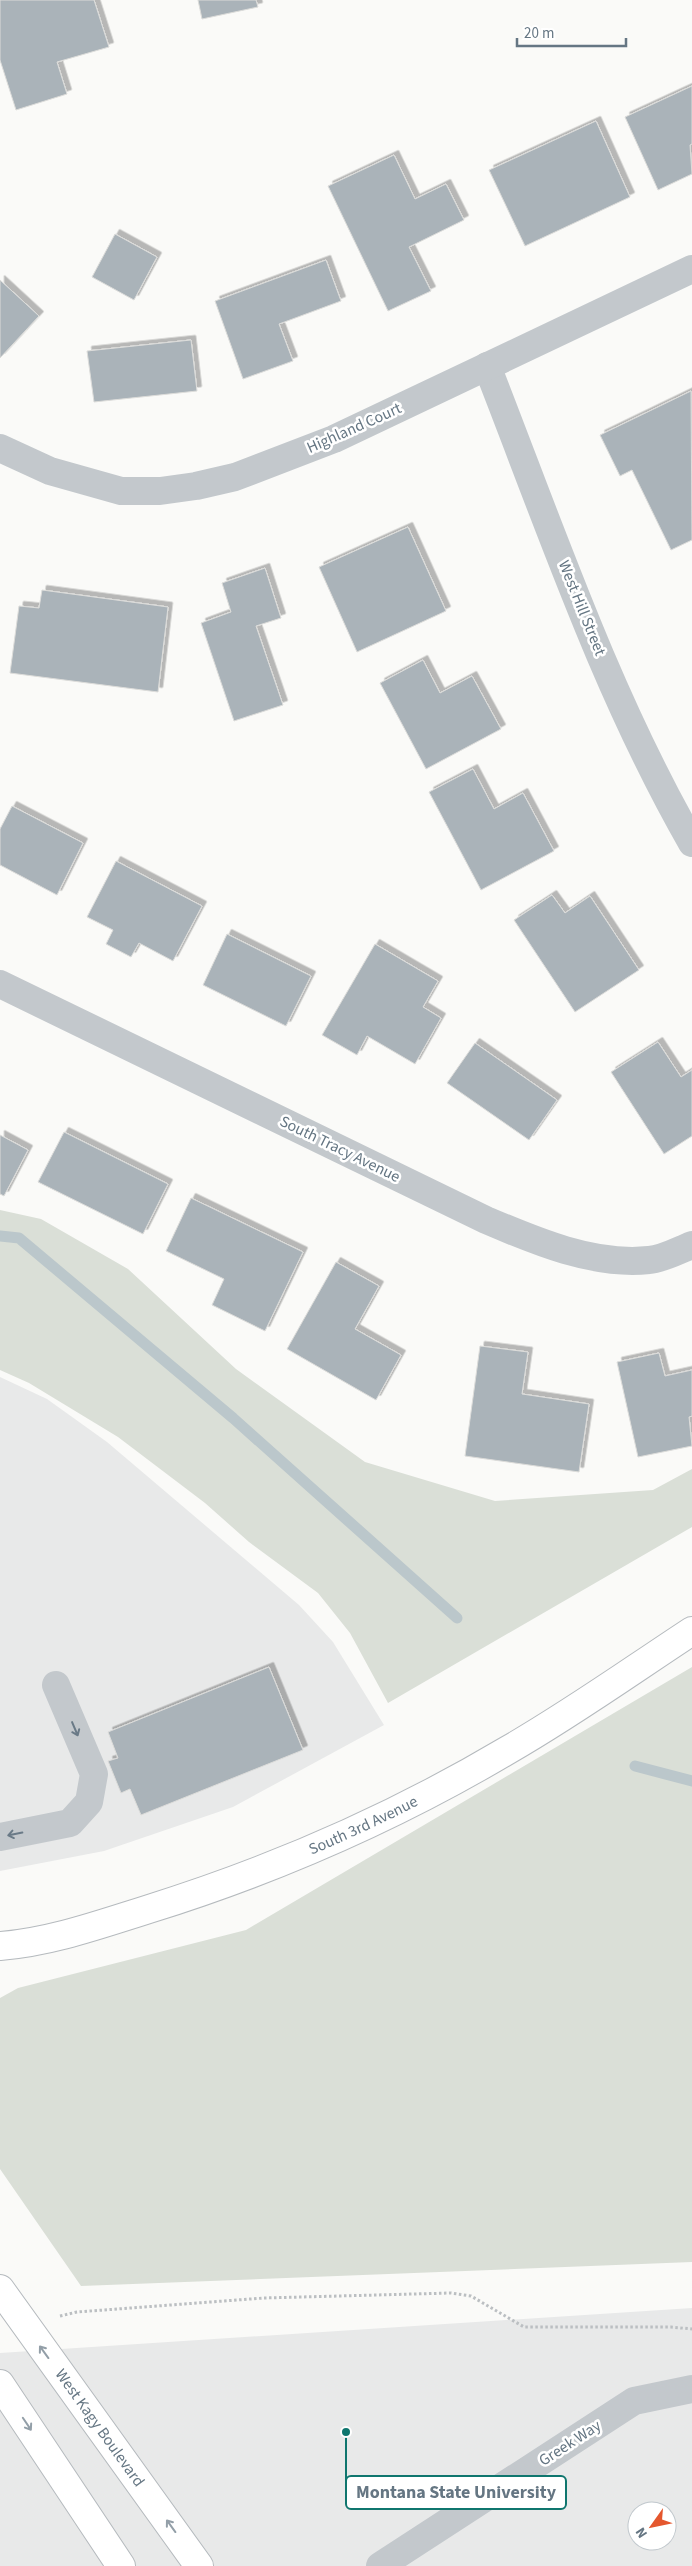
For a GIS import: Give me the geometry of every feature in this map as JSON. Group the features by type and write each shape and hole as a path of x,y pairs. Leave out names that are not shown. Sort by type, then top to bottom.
{"main road":[{"name":"South 3rd Avenue","path":"0,1946 40,1940 191,1896 261,1870 395,1811 508,1750 692,1631"},
{"path":"0,1967 40,1940"},
{"name":"West Kagy Boulevard","path":"0,2289 199,2566"},
{"path":"0,2384 121,2566"}],"street":[{"name":"Highland Court","path":"0,448 50,472 121,491 160,491 196,486 235,477 334,439 692,269"},
{"name":"West Hill Street","path":"487,366 596,645 661,788 692,843"},
{"name":"South Tracy Avenue","path":"0,984 486,1220 543,1245 620,1261 651,1260 692,1245"},
{"path":"0,1837 70,1823 89,1802 94,1774 56,1684"},
{"name":"Greek Way","path":"380,2566 634,2401 692,2389"}],"path":[{"path":"24,2324 77,2312 264,2298 451,2293 471,2296 524,2328 671,2327 692,2329"}],"shaded area":[{"path":"0,1210 41,1219 128,1269 236,1369 365,1462 495,1501 653,1490 692,1469 692,1527 388,1703 350,1633 318,1593 249,1542 205,1503 118,1437 29,1383 0,1370"},
{"path":"0,1377 47,1399 107,1442 299,1605 333,1642 384,1725 233,1807 104,1851 0,1871"},
{"path":"692,1667 692,2262 81,2286 0,2169 0,1998 18,1988 246,1930"},
{"path":"692,2308 692,2566 0,2566 0,2353"}],"building":[{"path":"0,0 94,0 109,47 57,62 67,94 16,110 0,60"},
{"path":"198,0 256,0 258,7 202,19"},
{"path":"692,86 692,144 690,145 692,174 658,190 625,117"},
{"path":"596,121 630,197 525,246 489,170"},
{"path":"394,155 415,199 446,184 464,220 409,247 431,291 388,311 328,186"},
{"path":"115,234 157,257 134,300 92,277"},
{"path":"326,260 341,301 279,324 293,361 243,379 215,301"},
{"path":"0,280 39,316 0,358"},
{"path":"191,340 197,391 94,402 87,351"},
{"path":"691,391 692,540 671,550 632,470 620,476 600,435"},
{"path":"408,527 446,611 357,652 319,567"},
{"path":"265,568 281,618 256,626 283,705 234,721 201,623 231,612 222,583"},
{"path":"42,590 168,607 158,692 10,673 19,606 39,608"},
{"path":"423,660 440,693 472,676 501,729 426,769 380,683"},
{"path":"473,769 494,809 523,793 554,851 481,890 429,792"},
{"path":"12,806 83,843 57,895 0,865 0,829"},
{"path":"116,861 202,906 173,961 139,943 131,957 106,944 113,930 87,917"},
{"path":"552,895 565,913 590,896 639,970 575,1012 514,920"},
{"path":"227,934 311,976 286,1026 203,985"},
{"path":"375,944 438,981 423,1007 441,1018 415,1064 367,1036 357,1055 322,1035"},
{"path":"658,1042 681,1077 692,1070 692,1136 664,1154 611,1072"},
{"path":"475,1043 557,1100 529,1140 447,1083"},
{"path":"64,1132 168,1184 143,1234 38,1182"},
{"path":"0,1135 28,1150 4,1196 0,1194"},
{"path":"191,1198 303,1252 265,1331 212,1305 224,1279 166,1251"},
{"path":"336,1262 379,1286 355,1329 401,1355 376,1400 287,1349"},
{"path":"480,1346 528,1352 522,1394 589,1404 579,1472 465,1456"},
{"path":"659,1353 665,1376 692,1370 692,1416 689,1417 692,1446 638,1457 617,1362"},
{"path":"269,1667 303,1750 141,1815 130,1789 121,1793 108,1761 118,1758 108,1732"}],"waterway":[{"path":"0,1236 19,1238 233,1418 457,1618"},
{"path":"635,1766 692,1781"}],"place":[{"name":"Montana State University","path":"346,2432"}]}
